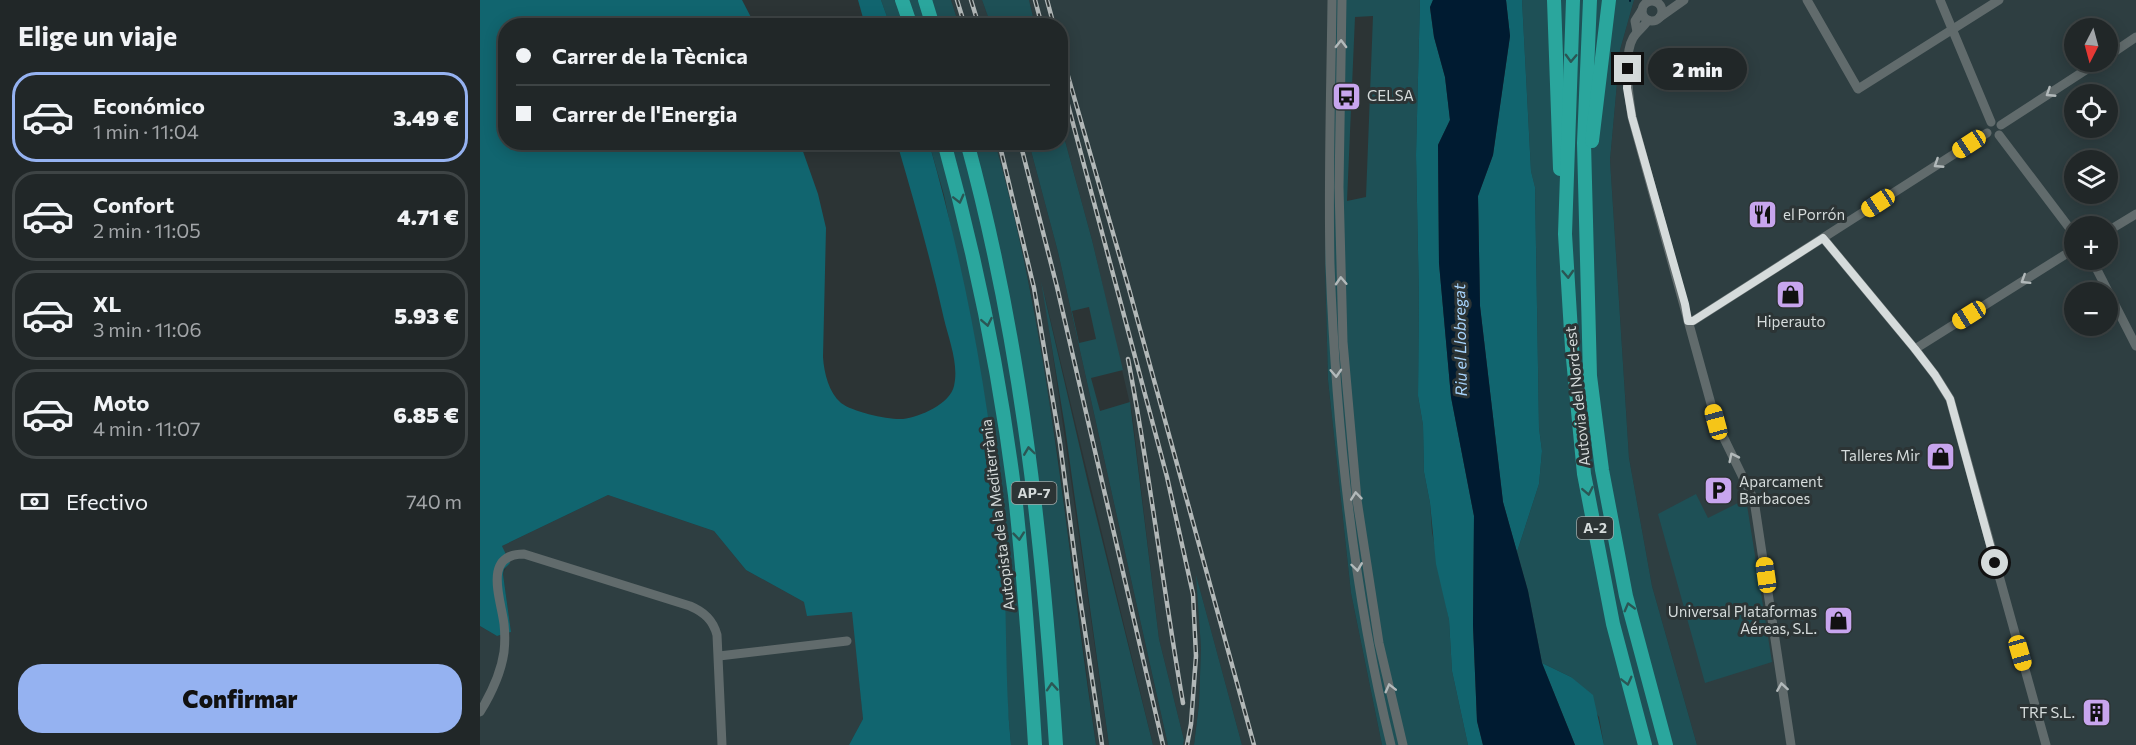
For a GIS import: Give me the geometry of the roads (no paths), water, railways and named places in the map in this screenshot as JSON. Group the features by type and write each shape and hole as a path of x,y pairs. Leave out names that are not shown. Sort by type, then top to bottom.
{"highway":[{"path":"902,0 908,18"},
{"path":"925,0 931,18"},
{"path":"1554,0 1559,155 1565,234"},
{"name":"Autovia del Nord-est","path":"1572,0 1565,234 1572,348 1584,474 1613,624 1645,745"},
{"name":"Autovia del Nord-est","path":"1590,0 1584,132 1590,376 1602,470 1626,596 1665,745"},
{"path":"1585,189 1609,0"},
{"name":"Autopista de la Mediterrània","path":"946,150 978,275 1005,424 1024,582 1035,745"},
{"name":"AP-7","path":"969,150 1002,294 1028,444 1042,565 1056,745"}],"street":[{"path":"1332,0 1330,262 1339,419 1348,508 1361,595 1391,745"},
{"path":"1342,0 1339,209 1343,342 1357,500 1379,643 1403,745"},
{"path":"1807,0 1858,89 1999,0"},
{"path":"1940,0 1996,123 2002,131 1999,135 1992,137 1987,133"},
{"path":"1655,1 1662,10 1660,17"},
{"path":"1637,32 1635,21 1647,2 1682,2"},
{"path":"1642,10 1643,16 1655,21 1682,2"},
{"path":"1648,20 1632,39 1629,50 1627,88 1632,117 1716,422 1754,500 1791,745"},
{"path":"2118,49 2136,37"},
{"path":"1987,133 1987,126 1996,123 2081,72"},
{"path":"1688,321 1693,321 1987,133"},
{"path":"1999,135 2064,221"},
{"path":"2118,225 2136,214"},
{"path":"1823,238 1915,349 1950,399 2046,745"},
{"path":"1915,349 2064,255"},
{"path":"2097,270 2136,346"},
{"path":"480,712 495,683 504,653 504,624 497,574 500,564 512,555 524,554 696,608 708,616 715,627 719,656 722,745"},
{"path":"719,656 848,641"}],"water":[{"name":"Riu el Llobregat","path":"1433,0 1506,0 1510,36 1493,155 1478,196 1480,306 1503,502 1528,591 1542,663 1575,745 1483,745 1477,721 1473,625 1474,516 1451,397 1439,263 1438,145 1450,120 1445,77 1434,37 1430,7"}],"railway":[{"path":"957,0 963,18"},
{"path":"971,0 977,18"},
{"path":"1035,0 1040,18"},
{"path":"1047,0 1052,18"},
{"path":"1068,76 1254,745"},
{"path":"1068,105 1167,477 1193,594 1196,656 1191,724 1187,745"},
{"path":"1001,150 1034,288 1060,443 1102,745"},
{"path":"1022,150 1057,287 1163,745"},
{"path":"1128,359 1183,703"}],"place":[{"name":"CELSA","path":"1346,96"},
{"name":"el Porrón","path":"1762,215"},
{"name":"Hiperauto","path":"1791,295"},
{"name":"Talleres Mir","path":"1941,456"},
{"name":"Aparcament Barbacoes","path":"1718,491"},
{"name":"Universal Plataformas Aéreas, S.L.","path":"1838,621"},
{"name":"TRF S.L.","path":"2096,713"}]}
